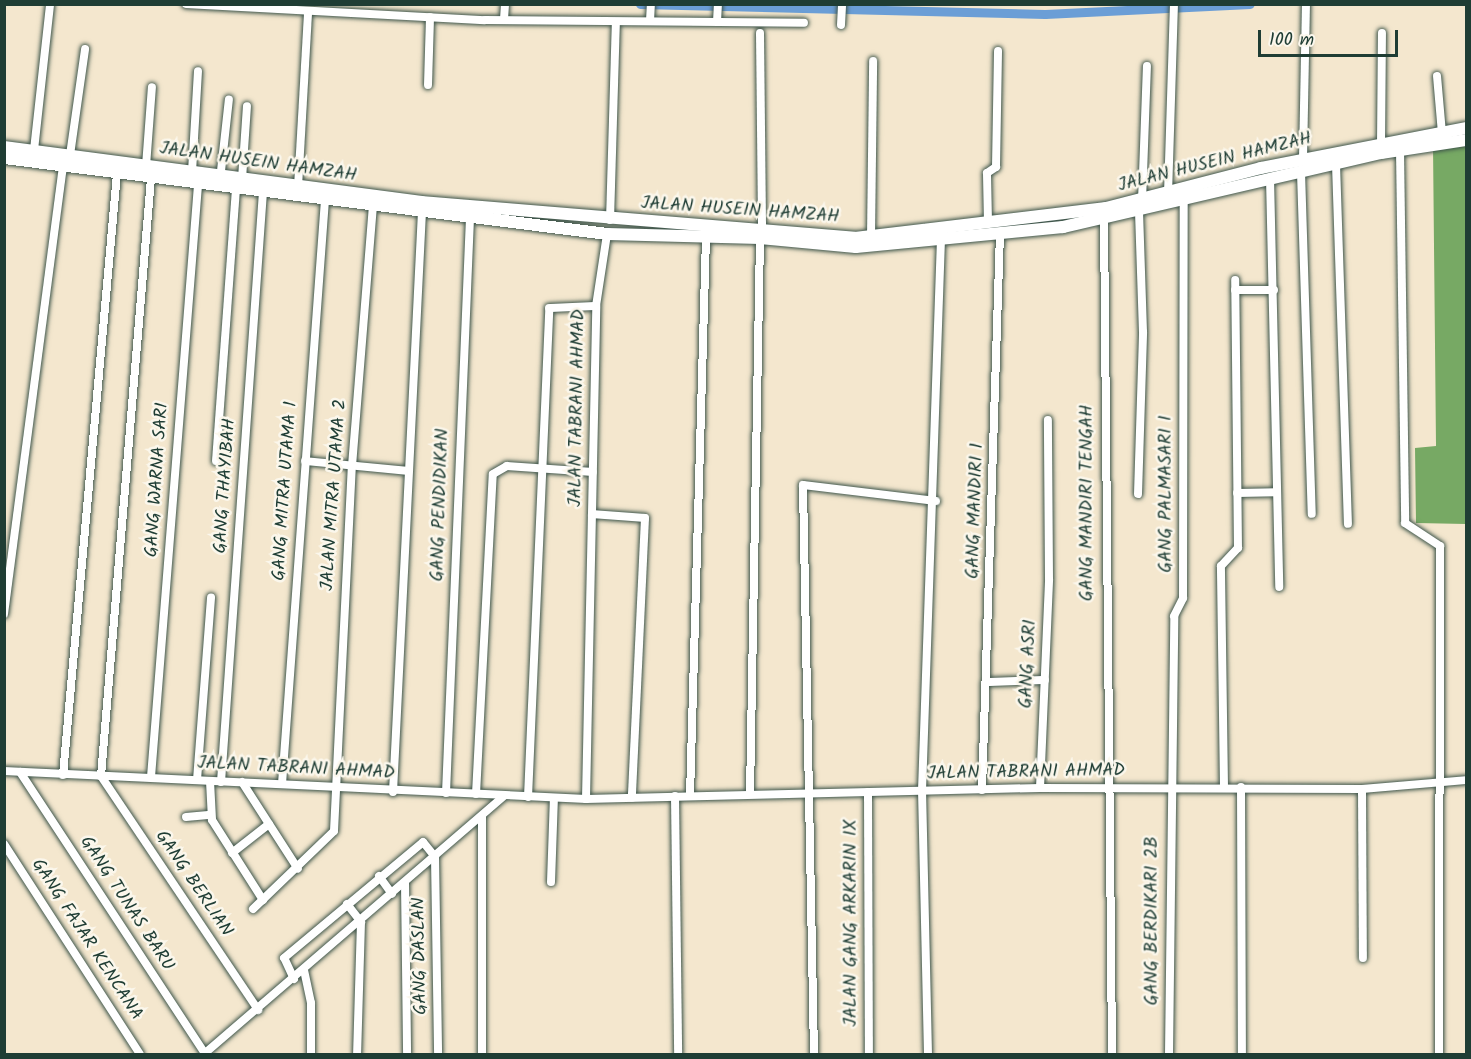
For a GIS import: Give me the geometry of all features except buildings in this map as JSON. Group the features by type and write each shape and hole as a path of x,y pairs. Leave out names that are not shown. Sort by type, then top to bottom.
{"street":[{"path":"34,150 50,4"},
{"path":"186,4 308,12 328,9 430,17 616,23 651,13 717,13 804,23"},
{"path":"504,19 505,4"},
{"path":"841,20 842,4"},
{"path":"1303,159 1306,4"},
{"path":"1168,195 1174,9"},
{"path":"298,188 308,12"},
{"path":"428,85 430,17"},
{"path":"609,220 616,23"},
{"path":"750,794 761,233 759,33"},
{"path":"1381,144 1382,33"},
{"path":"70,155 85,49"},
{"path":"988,222 987,173 996,167 998,51"},
{"path":"871,237 873,61"},
{"path":"1138,494 1143,332 1140,206 1147,66"},
{"path":"192,172 198,71"},
{"path":"1437,76 1442,133"},
{"path":"146,166 152,87"},
{"path":"220,181 229,99"},
{"path":"216,460 247,106"},
{"name":"JALAN HUSEIN HAMZAH","path":"239,184 263,192 422,212 443,209 470,219 607,234 706,237 761,233 856,247 941,240 988,222 1140,206 1184,199 1261,176 1303,159 1467,128"},
{"name":"JALAN HUSEIN HAMZAH","path":"4,147 192,172 239,184 298,188 443,209 761,233 871,237 958,233 1000,234 1104,219 1168,195 1261,176 1301,172 1400,150 1467,140"},
{"path":"1400,150 1405,522 1440,546 1439,1054"},
{"name":"JALAN HUSEIN HAMZAH","path":"4,158 198,185 220,181"},
{"path":"1336,164 1348,524"},
{"path":"4,614 63,166"},
{"path":"1301,172 1312,514"},
{"path":"63,775 117,174"},
{"path":"1261,176 1274,290 1278,587"},
{"path":"100,776 151,178"},
{"name":"GANG WARNA SARI","path":"151,777 198,185"},
{"name":"GANG THAYIBAH","path":"221,782 263,192"},
{"name":"GANG PALMASARI I","path":"1170,787 1174,616 1183,598 1184,199"},
{"name":"GANG MITRA UTAMA 1","path":"282,784 325,200"},
{"name":"JALAN MITRA UTAMA 2","path":"253,909 298,869 333,833 352,466 373,206"},
{"path":"393,792 422,212"},
{"name":"GANG PENDIDIKAN","path":"446,793 470,219"},
{"name":"GANG MANDIRI TENGAH","path":"1104,219 1107,788 1112,1054"},
{"name":"JALAN TABRANI AHMAD","path":"586,799 596,306 607,234"},
{"name":"GANG MANDIRI 1","path":"982,790 1000,234"},
{"path":"690,796 706,237"},
{"path":"928,1054 922,791 936,501 941,240"},
{"path":"1224,787 1221,566 1238,548 1235,285 1274,290"},
{"path":"528,797 549,308 596,306"},
{"name":"GANG ASRI","path":"1040,788 1049,541 1048,420"},
{"path":"305,461 408,471"},
{"path":"476,794 491,482 503,466 542,471 593,472"},
{"path":"814,1054 805,794 802,485 936,501"},
{"path":"1237,494 1276,492"},
{"path":"592,514 645,518 632,798"},
{"path":"197,780 211,598"},
{"path":"987,682 1045,680"},
{"name":"JALAN TABRANI AHMAD","path":"4,771 221,782 335,785 393,792 586,799 1040,788 1362,789 1439,786 1467,780"},
{"name":"GANG TUNAS BARU","path":"20,772 204,1054"},
{"name":"GANG BERLIAN","path":"100,776 258,1010"},
{"path":"210,781 211,815 232,853 263,900"},
{"path":"242,782 298,869"},
{"name":"GANG BERDIKARI 2B","path":"1169,1054 1170,787"},
{"path":"1241,787 1242,1054"},
{"path":"1362,789 1363,958"},
{"name":"JALAN GANG ARKARIN IX","path":"868,792 869,1054"},
{"path":"204,1054 361,922 504,796"},
{"path":"675,796 678,1054"},
{"path":"551,882 554,798"},
{"path":"186,817 211,815"},
{"path":"482,816 482,1054"},
{"path":"232,853 268,824"},
{"path":"294,979 284,958 420,842 435,857"},
{"name":"GANG FAJAR KENCANA","path":"4,844 141,1054"},
{"name":"GANG DASLAN","path":"435,857 438,1054"},
{"path":"379,876 392,894"},
{"path":"405,883 407,1054"},
{"path":"347,904 361,922 357,1054"},
{"path":"304,970 311,1003 311,1054"}],"green space":[{"path":"1466,141 1466,524 1416,523 1415,448 1436,446 1433,146"}],"waterway":[{"path":"640,4 1045,14 1250,4"}]}
